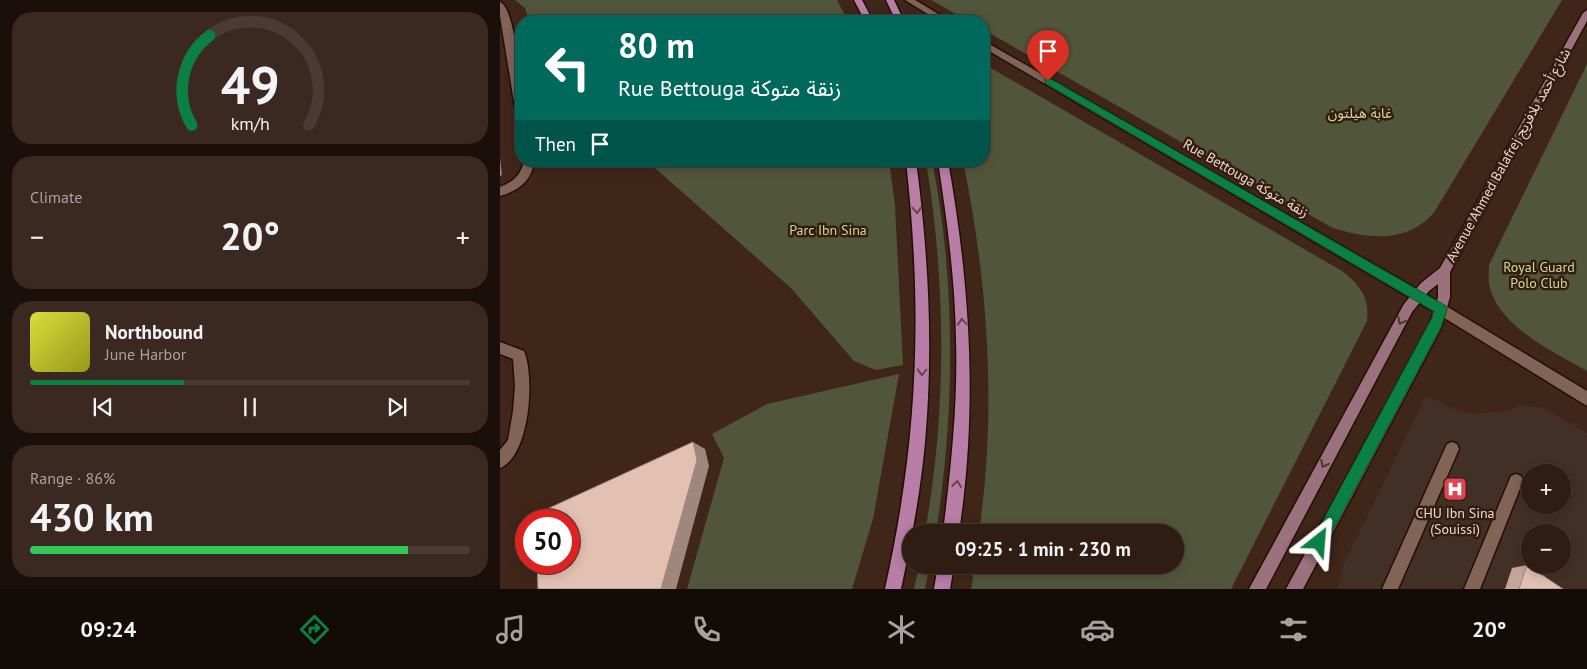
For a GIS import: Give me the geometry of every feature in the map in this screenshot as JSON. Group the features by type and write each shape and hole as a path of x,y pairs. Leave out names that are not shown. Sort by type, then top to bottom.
{"main road":[{"path":"858,0 866,15"},
{"path":"890,0 897,15"},
{"name":"Avenue Ahmed Balafrej شارع أحمد بلافريج","path":"1257,589 1374,369 1417,296 1444,272 1587,13"},
{"path":"893,589 913,482 922,401 924,332 916,202 911,167"},
{"path":"944,167 953,225 963,339 961,428 952,524"},
{"name":"Avenue Ahmed Balafrej شارع أحمد بلافريج","path":"1294,589 1436,324 1442,310 1445,285 1444,272"},
{"path":"942,589 944,574"}],"street":[{"path":"909,0 935,15"},
{"path":"500,5 506,20 515,76"},
{"name":"Rue Bettouga زنقة متوكة","path":"990,47 1442,310 1587,399"},
{"path":"500,192 524,178 527,167"},
{"path":"500,348 519,355 521,368 518,429 514,443 500,461"},
{"path":"1390,589 1452,449"},
{"path":"1472,589 1516,481"}],"shaded area":[{"name":"CHU Ibn Sina (Souissi)","path":"1426,396 1459,411 1476,414 1507,411 1519,405 1544,408 1587,433 1587,589 1337,589 1345,561"}],"green space":[{"path":"515,0 837,0 845,15 527,15 525,8"},
{"name":"غابة هيلتون","path":"931,0 1562,0 1435,211 1413,229 1401,234 1387,236 1359,234 1331,227 990,33 990,15 957,15"},
{"name":"Royal Guard Polo Club","path":"1587,64 1587,371 1529,336 1503,313 1494,299 1489,284 1489,265"},
{"path":"990,67 1342,271 1359,287 1367,305 1367,321 1231,589 971,589 974,574 1184,574 1184,524 980,524 988,440 988,393 984,299 979,253 964,167 990,167"},
{"name":"Parc Ibn Sina","path":"654,167 890,167 895,206 903,365 876,370 854,361 791,288"},
{"path":"927,167 933,167 940,206 949,299 950,346 947,441 937,524 926,524 937,440 940,394 940,300 937,253"},
{"path":"899,374 873,519 852,589 687,589 724,458 712,434 767,404"},
{"path":"917,574 928,574 925,589 914,589"}],"building":[{"path":"693,442 697,460 661,589 538,589 537,574 580,574 580,509 547,509"},
{"path":"1524,574 1540,574 1563,589 1519,589"}],"place":[{"name":"CHU Ibn Sina (Souissi)","path":"1455,489"}],"route":[{"path":"1048,81 1442,310 1319,542"}]}
